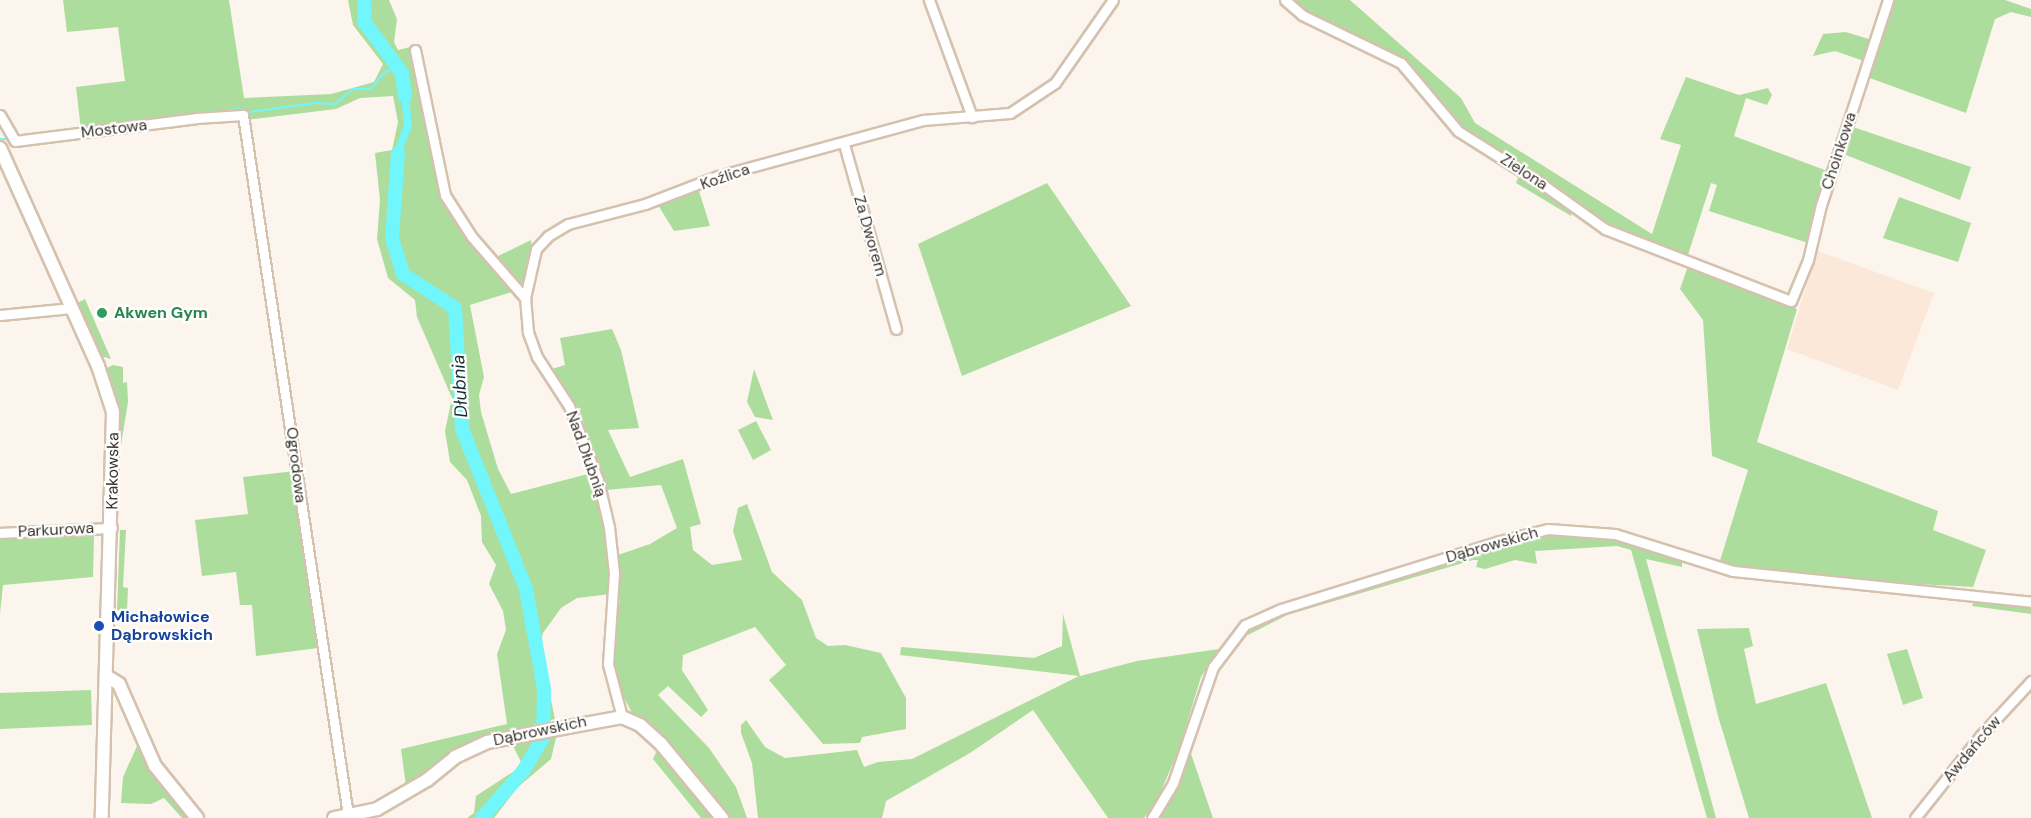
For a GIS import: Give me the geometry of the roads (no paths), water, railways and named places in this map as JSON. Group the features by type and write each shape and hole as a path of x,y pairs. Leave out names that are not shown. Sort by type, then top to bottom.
{"main road":[{"name":"Krakowska","path":"1,149 72,308 112,406 112,528 102,818"},
{"path":"108,677 119,684 155,765 197,818"},
{"name":"Dąbrowskich","path":"334,818 376,808 397,798 468,750 532,731 622,717"},
{"path":"622,717 640,724 661,744 722,818"}],"street":[{"path":"929,0 972,117"},
{"name":"Koźlica","path":"525,298 536,249 548,236 568,224 645,204 718,176 844,144 923,120 1010,113 1055,83 1113,0"},
{"name":"Zielona","path":"1285,0 1302,15 1401,63 1458,131 1605,229 1791,301"},
{"name":"Choinkowa","path":"1791,301 1808,260 1821,205 1888,0"},
{"path":"415,50 445,195 472,237 525,298"},
{"name":"Mostowa","path":"0,115 15,141 196,118 243,115"},
{"name":"Ogrodowa","path":"243,115 348,815"},
{"name":"Za Dworem","path":"844,144 896,328"},
{"name":"Nad Dłubnią","path":"525,298 528,332 537,357 569,406 598,480 609,527 614,573 608,663 622,717"},
{"path":"0,315 72,308"},
{"name":"Parkurowa","path":"0,533 112,528"},
{"name":"Dąbrowskich","path":"1152,818 1173,783 1213,667 1245,625 1281,609 1499,541 1548,529 1616,534 1733,571 2031,602"},
{"name":"Awdańców","path":"1915,818 1981,735 2031,681"}],"water":[{"path":"399,78 407,78 412,126 402,152 402,167 393,171 394,153 404,124"}],"waterway":[{"name":"Dłubnia","path":"364,0 365,23 402,73 405,96"},
{"path":"249,112 316,103 335,104 353,89 371,89 385,72 398,68"},
{"path":"174,116 241,109"},
{"path":"0,139 9,139"},
{"name":"Dłubnia","path":"398,153 392,238 403,274 455,308 462,429 526,589 544,689 543,738 524,770 482,818"}],"place":[{"name":"Akwen Gym","path":"102,313"},
{"name":"Michałowice Dąbrowskich","path":"99,626"}]}
